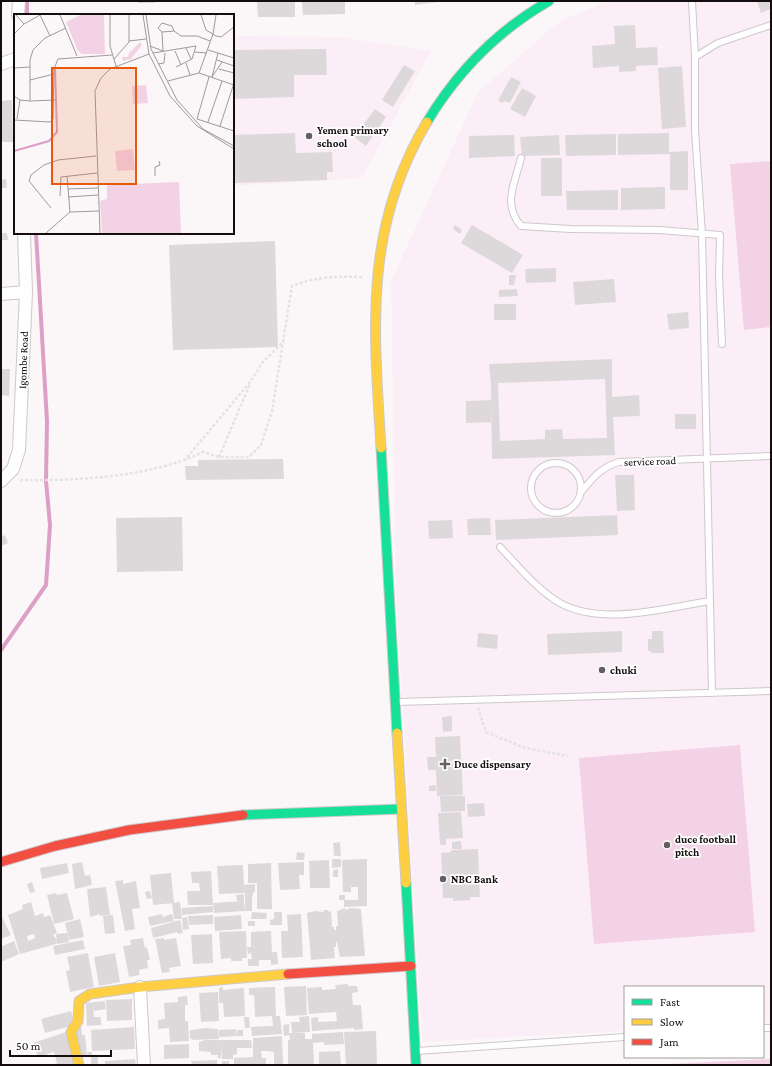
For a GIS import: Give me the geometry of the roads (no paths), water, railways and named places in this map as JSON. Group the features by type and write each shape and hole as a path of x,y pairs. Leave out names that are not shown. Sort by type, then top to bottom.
{"street":[{"path":"18,14 19,1"},
{"path":"416,1065 379,418 377,278 381,243 394,191 415,144 429,119 462,74 491,42 504,31 549,1"},
{"path":"1,64 14,59"},
{"name":"Igombe Road","path":"2,480 12,469 19,450 26,292 24,234"},
{"path":"1,294 26,292"},
{"path":"1,862 55,846 129,830 228,816 401,809"},
{"path":"79,1065 72,1032 73,1027 78,1021 79,1001 90,994 140,987 274,975 411,966"},
{"path":"140,987 144,1065"}],"lane":[{"path":"692,1 695,57 695,130 702,234 712,693"},
{"path":"695,57 718,43 771,25"},
{"path":"521,158 510,206 514,218 521,226 571,229 660,230 720,235 719,276 722,344"},
{"name":"service road","path":"581,492 580,479 572,468 560,463 547,464 536,472 530,484 532,497 540,508 552,513 565,512 576,504 581,492 597,473 609,465 619,462 707,460 771,456"},
{"path":"500,547 530,579 554,600 572,609 600,614 641,612 710,601"},
{"path":"396,702 771,691"},
{"path":"415,1051 624,1037"}],"waterway":[{"path":"27,1 27,14"},
{"path":"1,650 46,585 50,525 46,481 47,421 36,234"}],"place":[{"name":"Yemen primary school","path":"309,136"},
{"name":"chuki","path":"602,670"},
{"name":"Duce dispensary","path":"445,764"},
{"name":"duce football pitch","path":"667,845"},
{"name":"NBC Bank","path":"443,879"}]}
